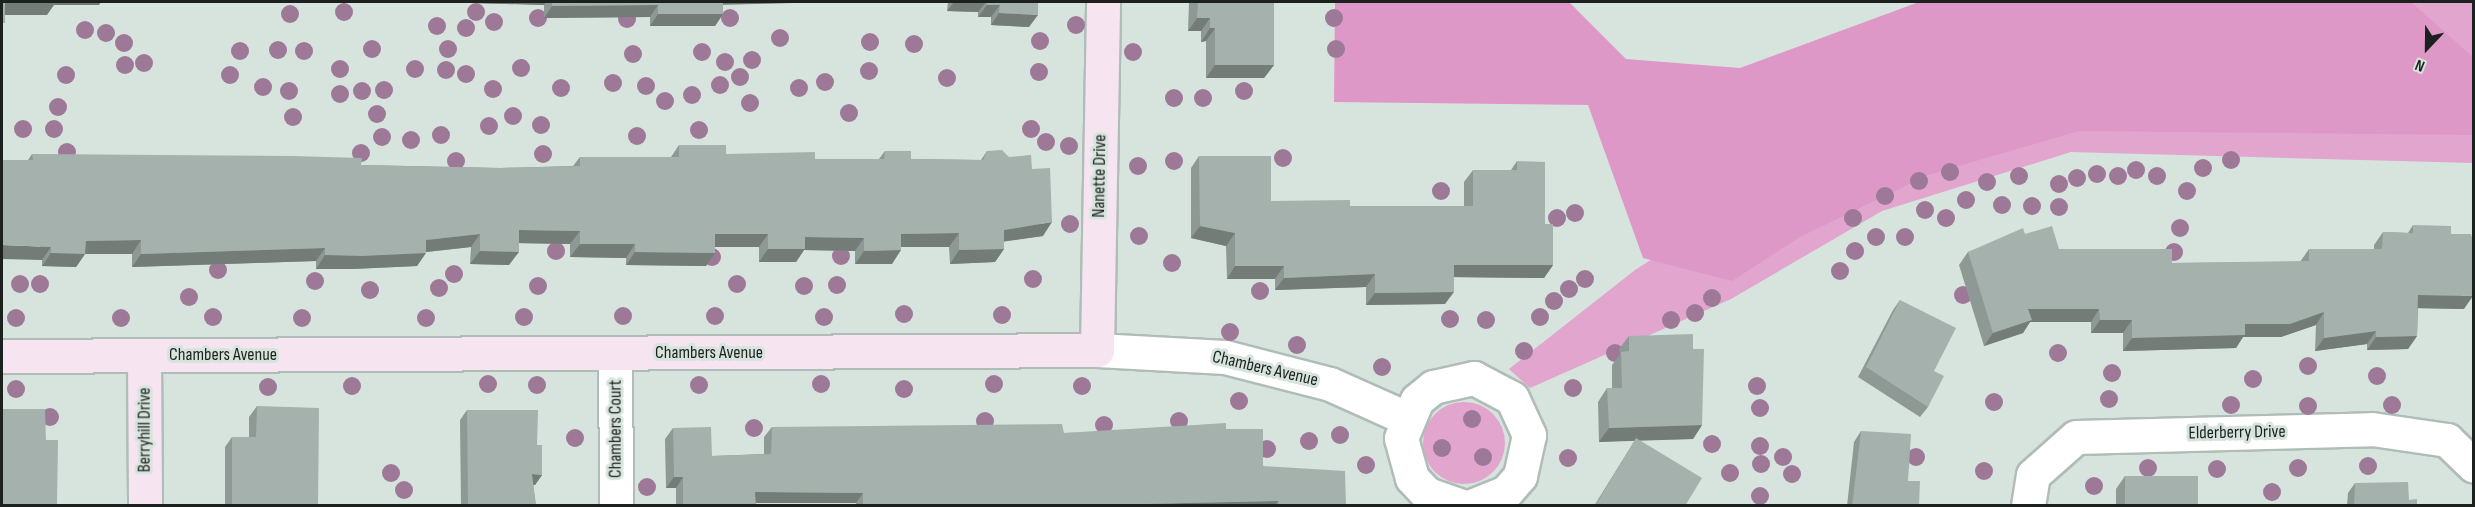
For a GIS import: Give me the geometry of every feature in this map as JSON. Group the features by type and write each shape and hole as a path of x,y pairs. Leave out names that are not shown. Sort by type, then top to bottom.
{"street":[{"name":"Nanette Drive","path":"1096,350 1103,2"},
{"name":"Chambers Avenue","path":"2,356 1096,350 1225,357 1330,384 1406,418"},
{"name":"Chambers Court","path":"615,353 616,506"},
{"name":"Berryhill Drive","path":"144,355 145,506"},
{"path":"1462,506 1427,494 1412,478 1403,460 1406,418 1417,400 1453,379 1474,378 1512,398 1524,415 1528,457 1506,492 1471,506"},
{"name":"Elderberry Drive","path":"2028,506 2033,475 2076,437 2372,429 2447,440 2474,466"}],"shaded area":[{"path":"1335,2 1569,2 1626,59 1740,68 1919,2 2411,2 2473,57 2473,135 2079,131 1928,175 1800,237 1732,281 1643,258 1588,105 1334,102"},
{"path":"2053,2 2473,2 2473,163 2071,152 1882,211 1731,299 1530,388 1509,369 1635,270"},
{"path":"1464,402 1480,405 1493,414 1502,427 1505,443 1502,459 1493,472 1480,481 1464,484 1448,481 1435,472 1426,459 1423,443 1426,427 1435,414 1448,405"}],"building":[{"path":"2,2 55,3 5,3 5,23 2,23"},
{"path":"552,2 723,2 723,14 658,14 658,5 552,6"},
{"path":"987,2 1038,2 1038,15 999,13 1000,5 987,5"},
{"path":"1198,2 1274,2 1274,65 1215,65 1215,28 1210,28 1210,18 1197,18"},
{"path":"679,145 726,145 726,154 815,152 815,159 884,159 885,151 911,151 911,159 983,160 987,151 1002,150 1009,157 1031,155 1032,169 1050,168 1052,222 1004,230 1004,249 959,250 959,233 901,234 901,250 864,251 864,238 805,237 805,249 768,249 768,234 715,234 715,253 635,252 635,244 580,244 580,231 519,230 519,252 480,251 480,234 426,240 426,253 362,256 325,255 325,248 141,254 141,240 86,241 85,254 51,253 51,247 2,245 2,160 33,160 32,154 362,158 361,165 500,168 580,166 580,157 679,157"},
{"path":"1199,156 1271,156 1271,201 1350,200 1350,206 1473,206 1473,170 1517,170 1517,161 1545,162 1545,224 1553,224 1553,265 1454,265 1454,292 1375,293 1375,274 1284,278 1284,266 1235,266 1235,233 1200,226"},
{"path":"2413,225 2451,226 2451,234 2471,234 2474,245 2473,296 2418,295 2417,336 2376,337 2376,331 2324,338 2324,312 2290,324 2245,324 2245,335 2132,338 2132,320 2100,320 2099,309 2028,309 2032,320 1993,333 1968,252 2023,228 2025,234 2052,226 2059,249 2172,249 2172,263 2309,261 2309,249 2382,249 2383,232 2413,233"},
{"path":"1900,300 1956,328 1934,371 1944,376 1928,407 1866,367"},
{"path":"1693,334 1693,349 1704,349 1702,425 1609,428 1607,388 1622,388 1621,352 1629,351 1629,336"},
{"path":"257,406 319,408 318,506 232,506 232,437 256,437"},
{"path":"2,409 45,409 46,440 58,440 57,506 2,506"},
{"path":"467,410 538,410 537,445 542,445 542,475 532,474 536,506 468,506"},
{"path":"1226,423 1226,429 1263,429 1263,466 1345,471 1346,506 1279,506 1278,501 1061,506 863,506 863,493 755,492 756,506 683,506 683,477 674,477 673,428 711,427 712,456 771,454 772,427 1062,424 1064,433"},
{"path":"1861,431 1911,434 1908,481 1920,481 1919,506 1852,506"},
{"path":"1636,438 1702,478 1685,506 1595,506"},
{"path":"2125,476 2198,476 2198,506 2125,506"},
{"path":"2408,482 2409,500 2417,499 2417,506 2354,506 2355,483"}]}
